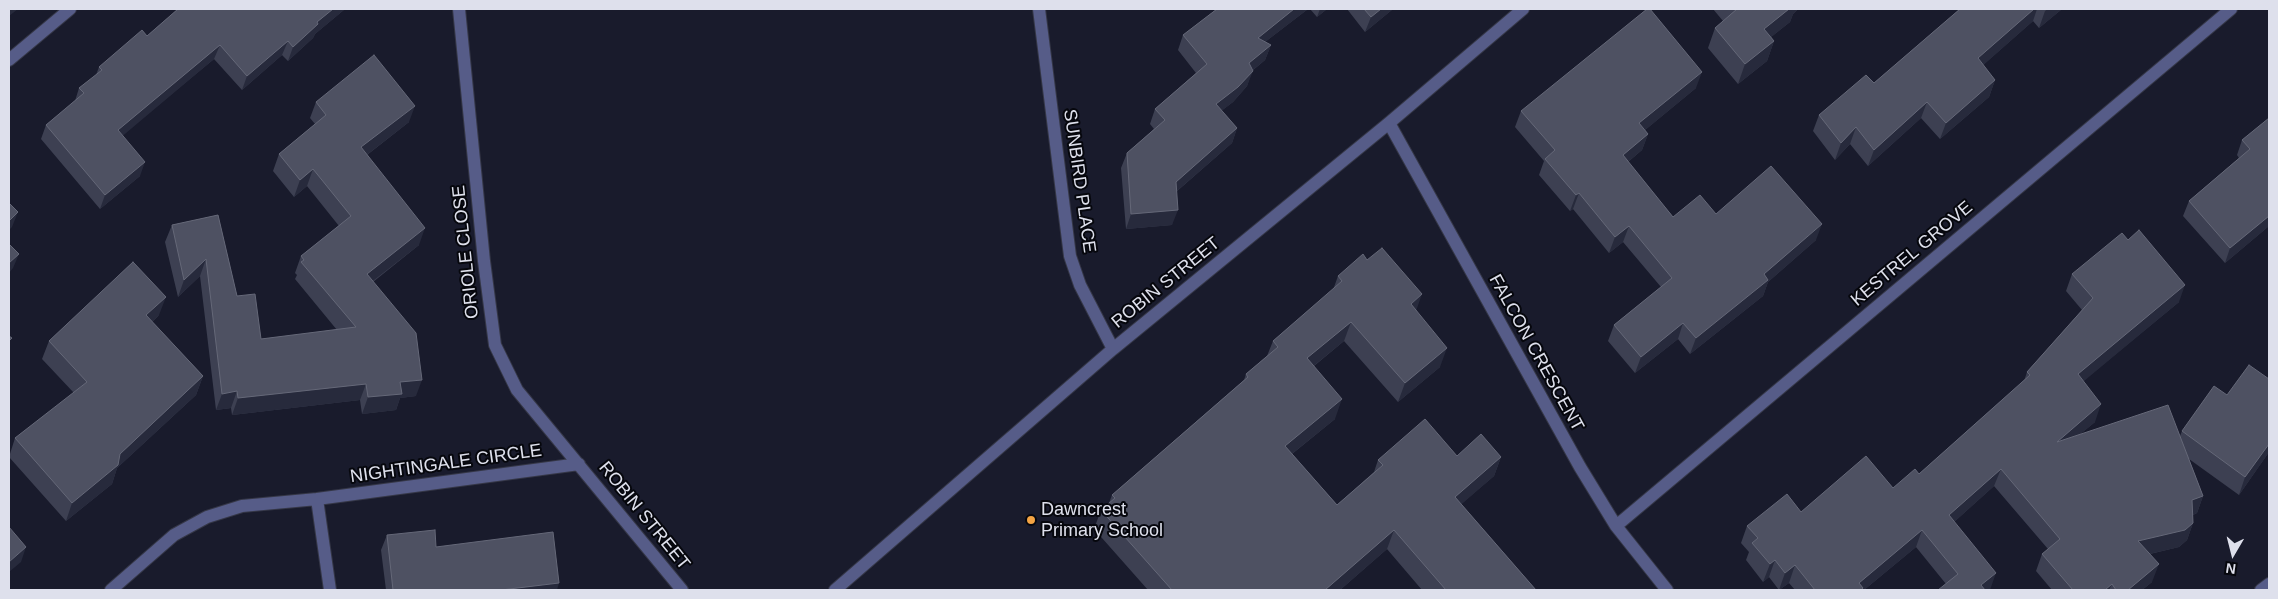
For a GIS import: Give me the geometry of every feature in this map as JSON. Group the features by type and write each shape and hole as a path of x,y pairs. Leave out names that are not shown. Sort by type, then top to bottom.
{"street":[{"path":"9,60 70,9"},
{"name":"ORIOLE CLOSE","path":"459,9 484,261 495,346 517,390 579,464"},
{"name":"SUNBIRD PLACE","path":"1039,9 1070,256 1080,285 1114,349"},
{"name":"ROBIN STREET","path":"835,590 1114,349 1389,123 1523,9"},
{"name":"KESTREL GROVE","path":"1616,526 2231,9"},
{"name":"FALCON CRESCENT","path":"1389,123 1540,396 1616,526 1668,590"},
{"name":"NIGHTINGALE CIRCLE","path":"111,590 174,535 208,517 242,506 317,499 579,464"},
{"name":"ROBIN STREET","path":"579,464 682,590"},
{"path":"317,499 330,590"},
{"path":"2262,590 2269,584"}],"building":[{"path":"178,9 333,9 317,22 318,24 293,47 288,41 247,76 220,45 118,130 145,162 105,195 46,125 84,93 79,88 102,70 99,67 142,30 147,36"},
{"path":"1217,9 1294,9 1258,38 1271,45 1249,63 1253,71 1238,87 1216,104 1237,128 1176,182 1178,210 1131,214 1127,153 1165,120 1155,109 1207,64 1183,35"},
{"path":"1364,9 1381,9 1371,17"},
{"path":"1647,9 1650,9 1702,72 1639,123 1648,134 1623,155 1673,217 1700,195 1716,214 1771,166 1822,224 1764,274 1768,280 1696,338 1683,323 1641,357 1614,325 1672,278 1629,226 1615,237 1579,193 1576,195 1545,159 1555,150 1521,111"},
{"path":"1737,9 1789,9 1764,29 1774,41 1745,64 1715,28"},
{"path":"1960,9 2034,9 1978,58 1995,80 1946,123 1927,102 1874,150 1856,127 1841,143 1819,115 1866,75 1874,83"},
{"path":"374,55 415,106 361,147 425,228 367,274 416,333 422,380 400,382 402,394 368,397 366,384 238,398 237,391 222,394 206,259 184,280 172,225 218,215 237,296 255,294 261,339 356,327 301,262 304,260 301,256 351,216 313,169 300,180 279,154 326,115 316,102"},
{"path":"2269,118 2269,216 2230,248 2189,201 2250,149 2242,140"},
{"path":"9,203 18,212 9,221"},
{"path":"2139,230 2185,285 2078,374 2101,404 2057,442 2168,405 2203,496 2192,500 2193,523 2185,530 2138,541 2159,564 2128,590 2116,590 2112,584 2105,590 2073,590 2042,554 2060,539 2001,469 1949,515 1996,573 1981,585 1985,590 1938,590 1958,574 1922,530 1859,583 1863,588 1861,590 1815,590 1795,565 1785,573 1775,560 1770,564 1752,543 1758,538 1747,526 1787,494 1801,512 1866,456 1893,488 1915,469 1919,474 2030,375 2027,372 2093,298 2072,274 2122,233 2128,240"},
{"path":"9,244 19,254 9,263"},
{"path":"1382,248 1422,294 1411,304 1447,348 1405,383 1351,322 1307,358 1342,399 1285,446 1337,505 1383,465 1378,460 1425,419 1457,456 1481,434 1501,457 1455,497 1536,590 1446,590 1394,530 1325,590 1172,590 1101,510 1115,498 1112,495 1248,377 1246,374 1278,347 1273,341 1342,281 1338,276 1363,254 1367,260"},
{"path":"133,262 166,297 146,315 203,376 120,454 118,465 72,503 15,438 87,382 49,341"},
{"path":"2249,365 2269,379 2269,444 2245,477 2182,431 2214,386 2227,395"},
{"path":"9,527 26,547 9,562"},
{"path":"435,530 436,547 553,532 559,583 501,590 393,590 387,535"}],"place":[{"name":"Dawncrest Primary School","path":"1031,520"}]}
